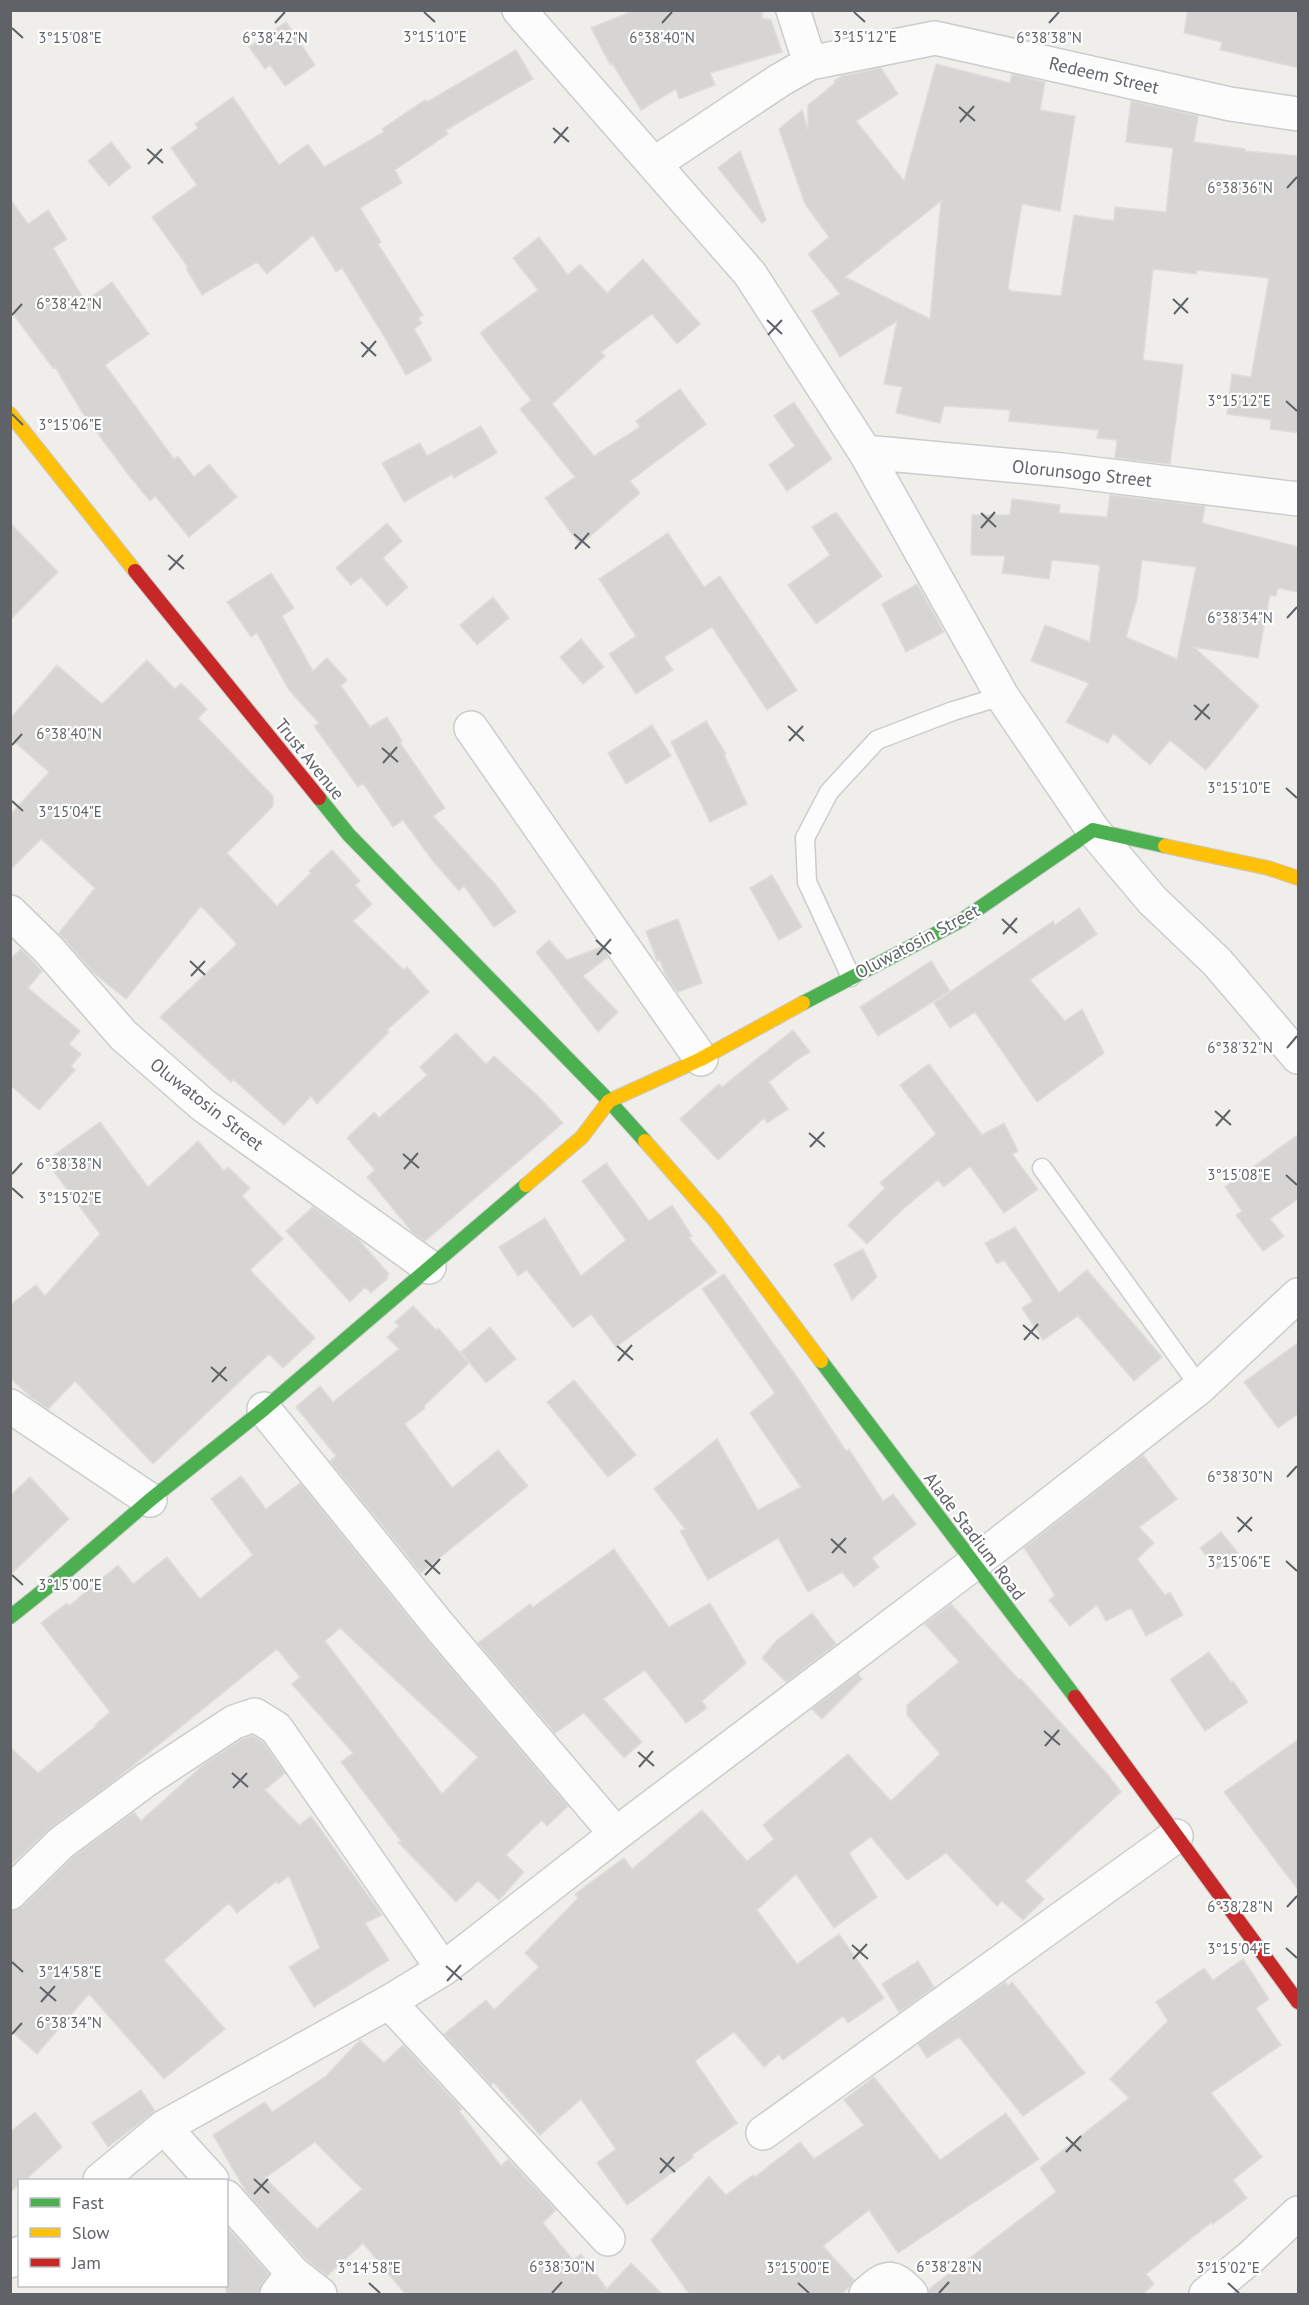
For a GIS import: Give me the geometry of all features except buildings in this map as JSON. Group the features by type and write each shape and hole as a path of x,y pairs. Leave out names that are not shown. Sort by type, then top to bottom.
{"street":[{"path":"519,10 750,274 865,452 1002,696 1094,830 1152,900 1217,962 1299,1057"},
{"path":"793,10 810,63"},
{"name":"Redeem Street","path":"654,164 780,80 810,63 935,38 1230,104 1299,114"},
{"name":"Trust Avenue","path":"10,414 349,835 609,1101"},
{"name":"Olorunsogo Street","path":"865,452 1062,470 1299,500"},
{"path":"471,728 701,1059"},
{"path":"1094,830 1268,868 1299,878"},
{"name":"Oluwatosin Street","path":"609,1101 701,1059 851,977 962,920 1094,830"},
{"name":"Oluwatosin Street","path":"10,912 49,950 123,1035 203,1105 429,1267"},
{"path":"10,1617 64,1575 150,1500 264,1409 582,1137 609,1101"},
{"name":"Alade Stadium Road","path":"609,1101 716,1222 1057,1673 1299,2002"},
{"path":"102,2179 164,2127 389,2002 443,1969 616,1834 973,1564 1200,1387 1299,1295"},
{"path":"10,1406 150,1500"},
{"path":"264,1409 441,1628 616,1834"},
{"path":"10,1893 61,1843 146,1780 234,1722 255,1715 276,1728 443,1969"},
{"path":"763,2133 1176,1836"},
{"path":"389,2002 608,2239"},
{"path":"164,2127 210,2179"},
{"path":"228,2200 285,2284 320,2295"},
{"path":"1206,2295 1299,2213"},
{"path":"866,2295 882,2280 891,2279 900,2282 911,2295"}],"lane":[{"path":"851,977 807,882 806,838 830,792 877,740 953,711 1002,696"},
{"path":"1042,1168 1200,1387"}],"traffic: fast":[{"path":"319,798 349,835 609,1101 645,1141"},
{"path":"803,1003 962,920 1093,830 1165,846"},
{"path":"10,1617 150,1500 264,1409 526,1185"},
{"path":"821,1361 1075,1697"}],"traffic: slow":[{"path":"10,414 135,571"},
{"path":"1165,846 1268,868 1298,878"},
{"path":"526,1185 582,1137 609,1101 701,1059 803,1003"},
{"path":"645,1141 716,1222 821,1361"}],"traffic: jam":[{"path":"135,571 319,798"},
{"path":"1075,1697 1298,2002"}]}
